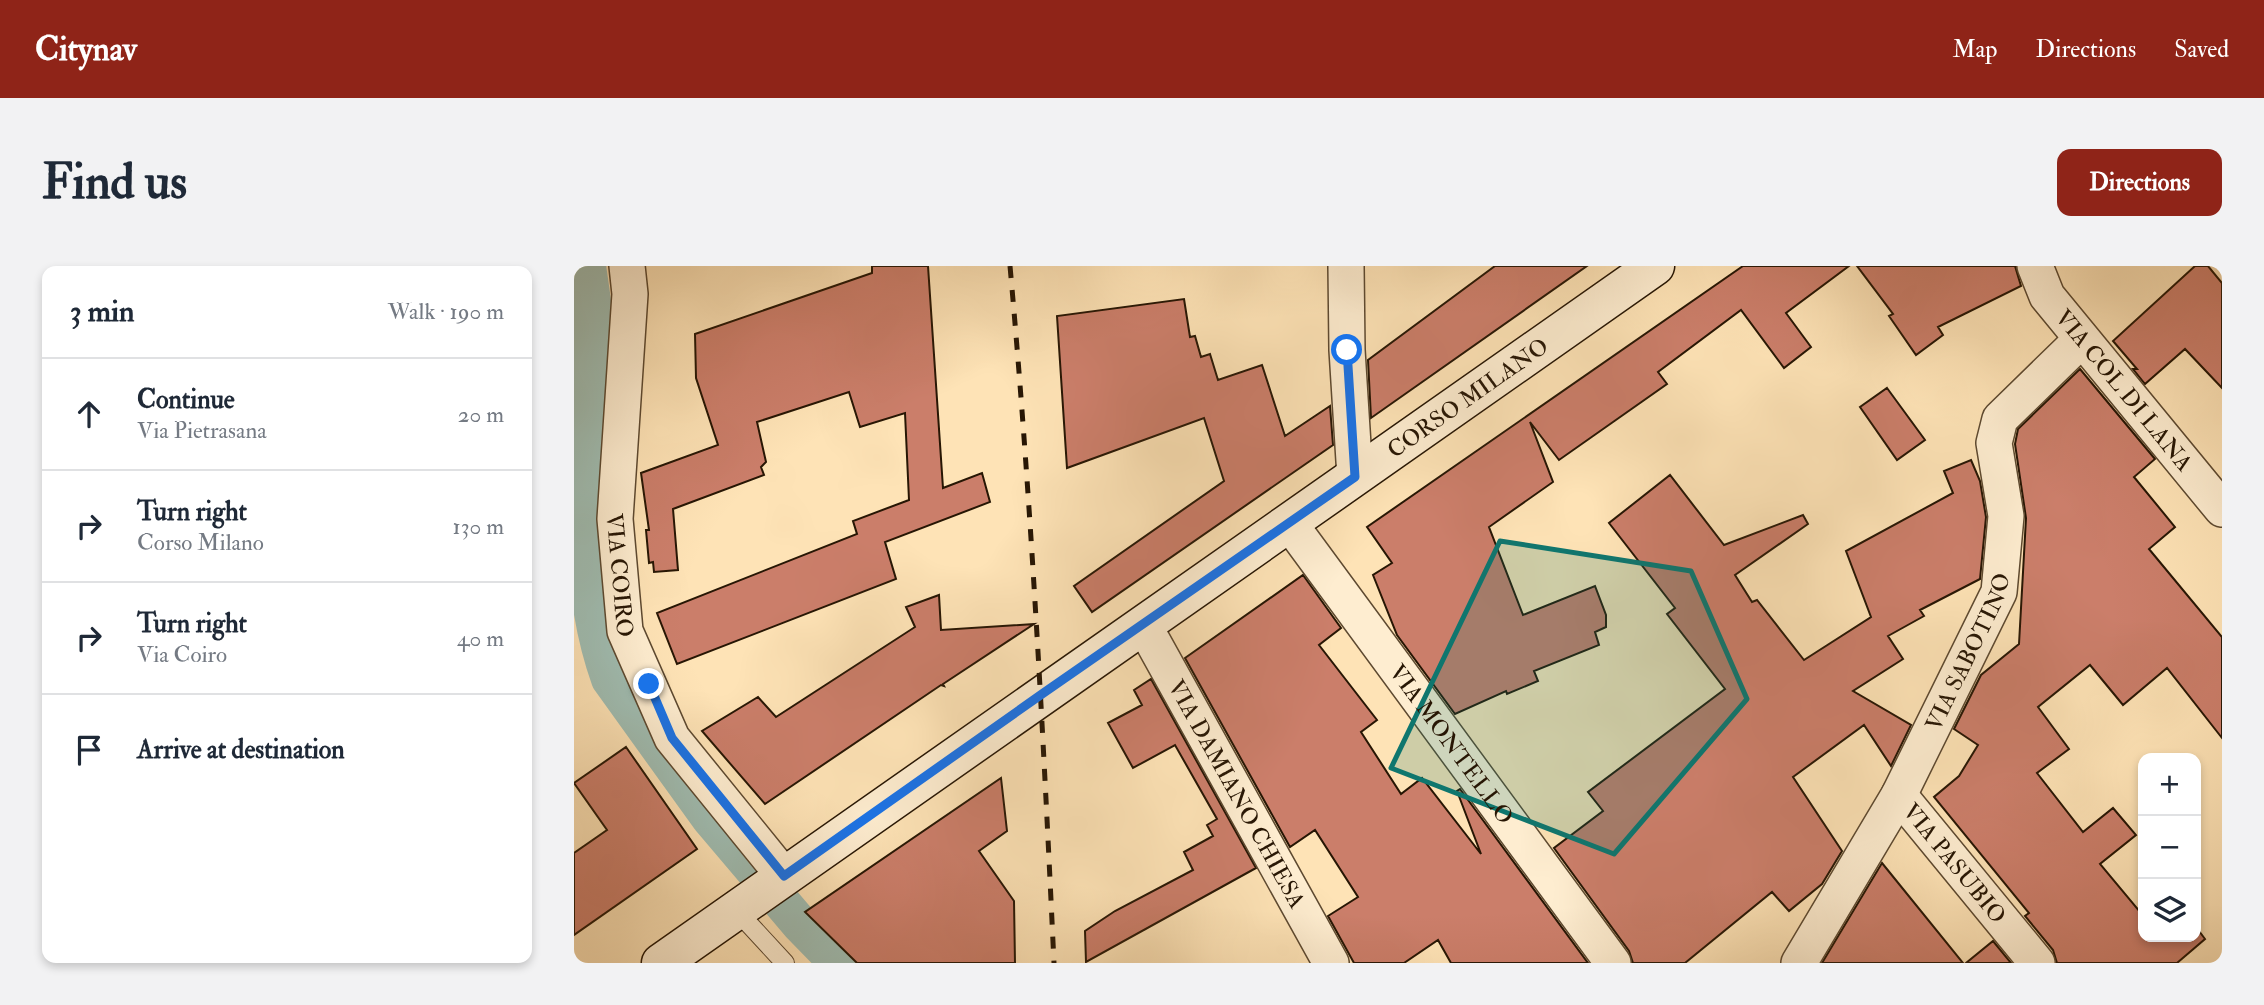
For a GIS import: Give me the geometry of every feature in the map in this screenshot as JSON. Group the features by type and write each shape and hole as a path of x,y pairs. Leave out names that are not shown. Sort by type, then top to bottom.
{"street":[{"name":"VIA COIRO","path":"627,266 630,294 615,519 625,631 672,738 783,877"},
{"path":"1346,266 1347,350 1355,477"},
{"name":"CORSO MILANO","path":"661,963 1655,266"},
{"name":"VIA COL DI LANA","path":"2035,266 2047,296 2222,509"},
{"name":"VIA SABOTINO","path":"1799,963 1899,796 1999,592 2006,516 1994,443 2000,419 2081,340"},
{"name":"VIA MONTELLO","path":"1290,524 1613,963"},
{"name":"VIA DAMIANO CHIESA","path":"1143,624 1331,963"},
{"name":"VIA PASUBIO","path":"1899,796 2037,963"}],"lane":[{"path":"737,909 785,963"}],"highlighted area":[{"path":"1500,541 1691,571 1747,699 1614,854 1391,768"}],"building":[{"path":"872,266 928,266 943,488 982,473 990,502 885,542 896,579 677,664 657,613 857,534 853,521 909,500 905,413 860,427 849,392 757,422 766,462 761,467 764,475 673,509 678,570 654,572 653,562 649,563 646,530 649,530 641,473 718,445 696,378 695,334 872,273"},
{"path":"1495,266 1587,266 1371,418 1368,360"},
{"path":"1743,266 1849,266 1786,313 1811,347 1784,368 1741,310 1658,372 1667,384 1559,460 1530,422 1553,482 1489,527 1523,615 1595,586 1606,615 1606,627 1595,632 1599,645 1534,671 1538,681 1507,694 1506,691 1455,714 1397,635 1373,575 1392,563 1367,527"},
{"path":"1857,266 2015,266 2021,286 1938,327 1943,335 1916,355 1889,316 1893,314"},
{"path":"2195,266 2208,266 2222,283 2222,388 2185,349 2145,384 2133,369 2137,369 2113,341"},
{"path":"1184,299 1190,337 1195,336 1201,357 1210,354 1218,380 1262,365 1285,436 1330,406 1333,445 1092,612 1074,586 1224,481 1204,418 1067,468 1057,316"},
{"path":"2080,369 2155,459 2134,477 2175,527 2149,549 2222,637 2222,738 2167,668 2123,705 2090,665 2038,707 2069,749 2037,773 2083,832 2113,808 2136,835 2100,864 2138,910 2138,942 2201,942 2201,934 2205,939 2177,963 2057,963 2053,950 2025,916 2029,913 1934,797 1959,776 1978,745 1954,729 1981,675 2019,644 2026,518 2015,444 2018,429"},
{"path":"1887,388 1925,440 1897,460 1860,407"},
{"path":"1971,460 1980,481 1986,517 1980,579 1920,610 1924,616 1888,636 1903,659 1853,691 1911,725 1891,766 1864,725 1793,777 1842,851 1822,884 1789,911 1772,892 1685,963 1633,963 1629,951 1554,848 1603,811 1588,792 1725,689 1667,614 1675,608 1609,523 1670,475 1724,545 1803,515 1808,524 1735,575 1752,602 1757,600 1804,660 1871,617 1846,551 1953,493 1944,471"},
{"path":"1303,575 1341,628 1319,645 1377,720 1361,732 1401,794 1422,778 1481,854 1457,791 1460,789 1588,963 1451,963 1438,940 1404,963 1354,963 1328,916 1358,897 1315,830 1290,847 1185,658"},
{"path":"939,595 941,630 1034,624 765,804 702,731 758,697 776,717 915,627 906,607"},
{"path":"1151,679 1256,868 1086,962 1085,931 1115,911 1193,870 1184,852 1213,836 1207,825 1217,819 1175,745 1133,768 1108,723 1142,705 1134,690"},
{"path":"626,747 697,849 574,935 574,853 607,830 574,783"},
{"path":"1001,778 1007,831 979,851 1014,901 1015,963 857,963 805,912"},
{"path":"1882,863 1963,963 1822,963"},
{"path":"1993,941 2011,963 1966,963"}],"waterway":[{"path":"587,266 592,301 586,476 587,564 594,621 610,679 710,818 800,924 838,963"}],"railway":[{"path":"1010,266 1036,614 1054,963"}],"route":[{"path":"649,684 672,738 784,876 1355,477 1347,350"}]}
